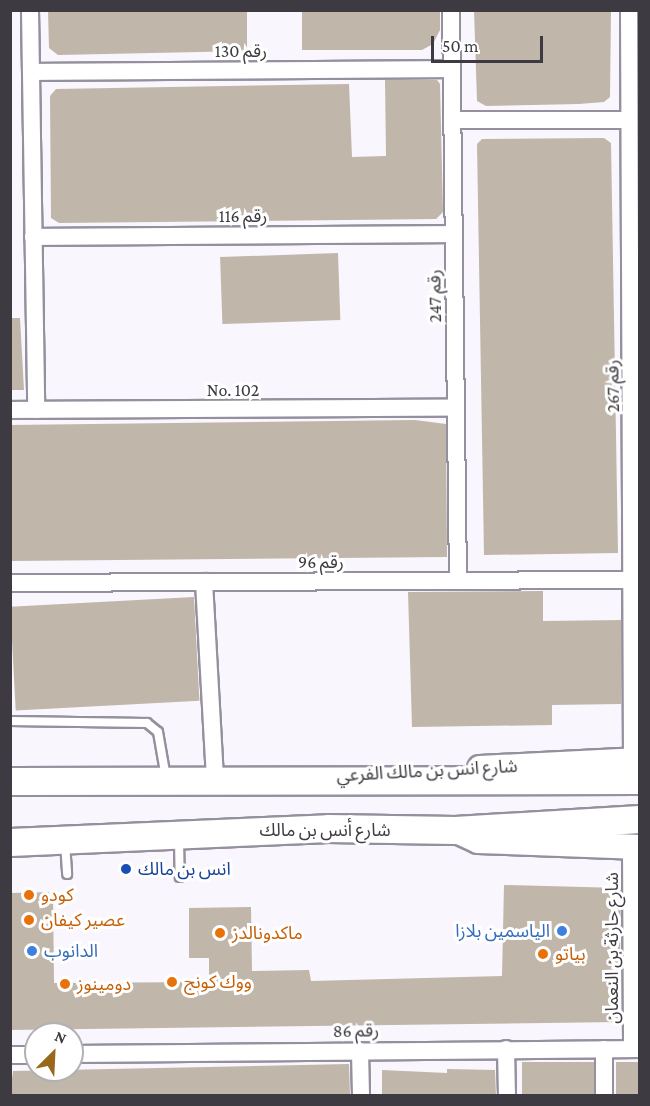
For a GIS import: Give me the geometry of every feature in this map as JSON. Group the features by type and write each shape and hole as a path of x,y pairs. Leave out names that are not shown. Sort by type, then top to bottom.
{"main road":[{"path":"10,782 215,781 637,767"},
{"name":"شارع أنس بن مالك","path":"10,842 179,832 454,830 639,819"},
{"path":"454,830 478,841 635,847"}],"street":[{"path":"30,10 36,410"},
{"name":"رقم 247","path":"451,10 458,581"},
{"name":"رقم 267","path":"629,10 634,66 629,120 637,490 632,580 637,767"},
{"name":"رقم 130","path":"31,72 452,69"},
{"path":"452,120 629,120"},
{"name":"رقم 116","path":"33,237 454,234"},
{"name":"No. 102","path":"10,410 456,408"},
{"name":"رقم 96","path":"10,583 632,580"},
{"path":"204,582 215,781"},
{"name":"شارع حارثة بن النعمان","path":"635,847 635,1049"},
{"path":"604,1048 604,1095"},
{"path":"506,1049 507,1095"},
{"name":"رقم 86","path":"84,1054 635,1049"},
{"path":"360,1051 360,1095"}],"lane":[{"path":"10,722 147,723 158,732 167,782"},
{"path":"179,832 180,877"},
{"path":"65,840 67,874"}],"building":[{"path":"48,10 247,10 247,51 58,55 49,48"},
{"path":"302,10 440,10 440,30 433,44 422,50 302,50"},
{"path":"474,10 611,10 610,97 604,102 579,104 486,106 477,101"},
{"path":"385,80 437,80 440,84 443,212 436,219 59,223 51,218 50,96 56,89 349,84 352,157 386,156"},
{"path":"604,138 611,143 618,553 484,555 477,144 482,139"},
{"path":"338,253 340,320 222,324 220,257"},
{"path":"10,318 20,318 24,390 10,390"},
{"path":"415,420 446,424 447,557 10,561 10,425"},
{"path":"543,591 543,621 621,620 621,704 552,705 552,725 412,727 408,592"},
{"path":"194,597 199,701 16,710 10,607"},
{"name":"الياسمين بلازا","path":"504,885 621,888 619,1022 84,1029 84,1022 24,1022 24,1030 10,1030 10,893 53,892 54,983 209,982 209,958 189,958 189,908 251,907 252,971 309,970 311,981 502,976"},
{"path":"522,1062 594,1062 594,1095 522,1095"},
{"path":"616,1062 639,1062 639,1095 616,1095"},
{"path":"349,1064 350,1095 10,1095 13,1071 24,1071 24,1082 84,1082 84,1070"},
{"path":"447,1069 495,1070 496,1095 382,1095 382,1070 447,1073"}],"place":[{"name":"انس بن مالك","path":"126,869"},
{"name":"كودو","path":"29,895"},
{"name":"عصير كيفان","path":"29,920"},
{"name":"الياسمين بلازا","path":"562,931"},
{"name":"ماكدونالدز","path":"220,933"},
{"name":"الدانوب","path":"32,951"},
{"name":"بياتو","path":"543,954"},
{"name":"ووك كونج","path":"172,982"},
{"name":"دومينوز","path":"65,984"}]}
